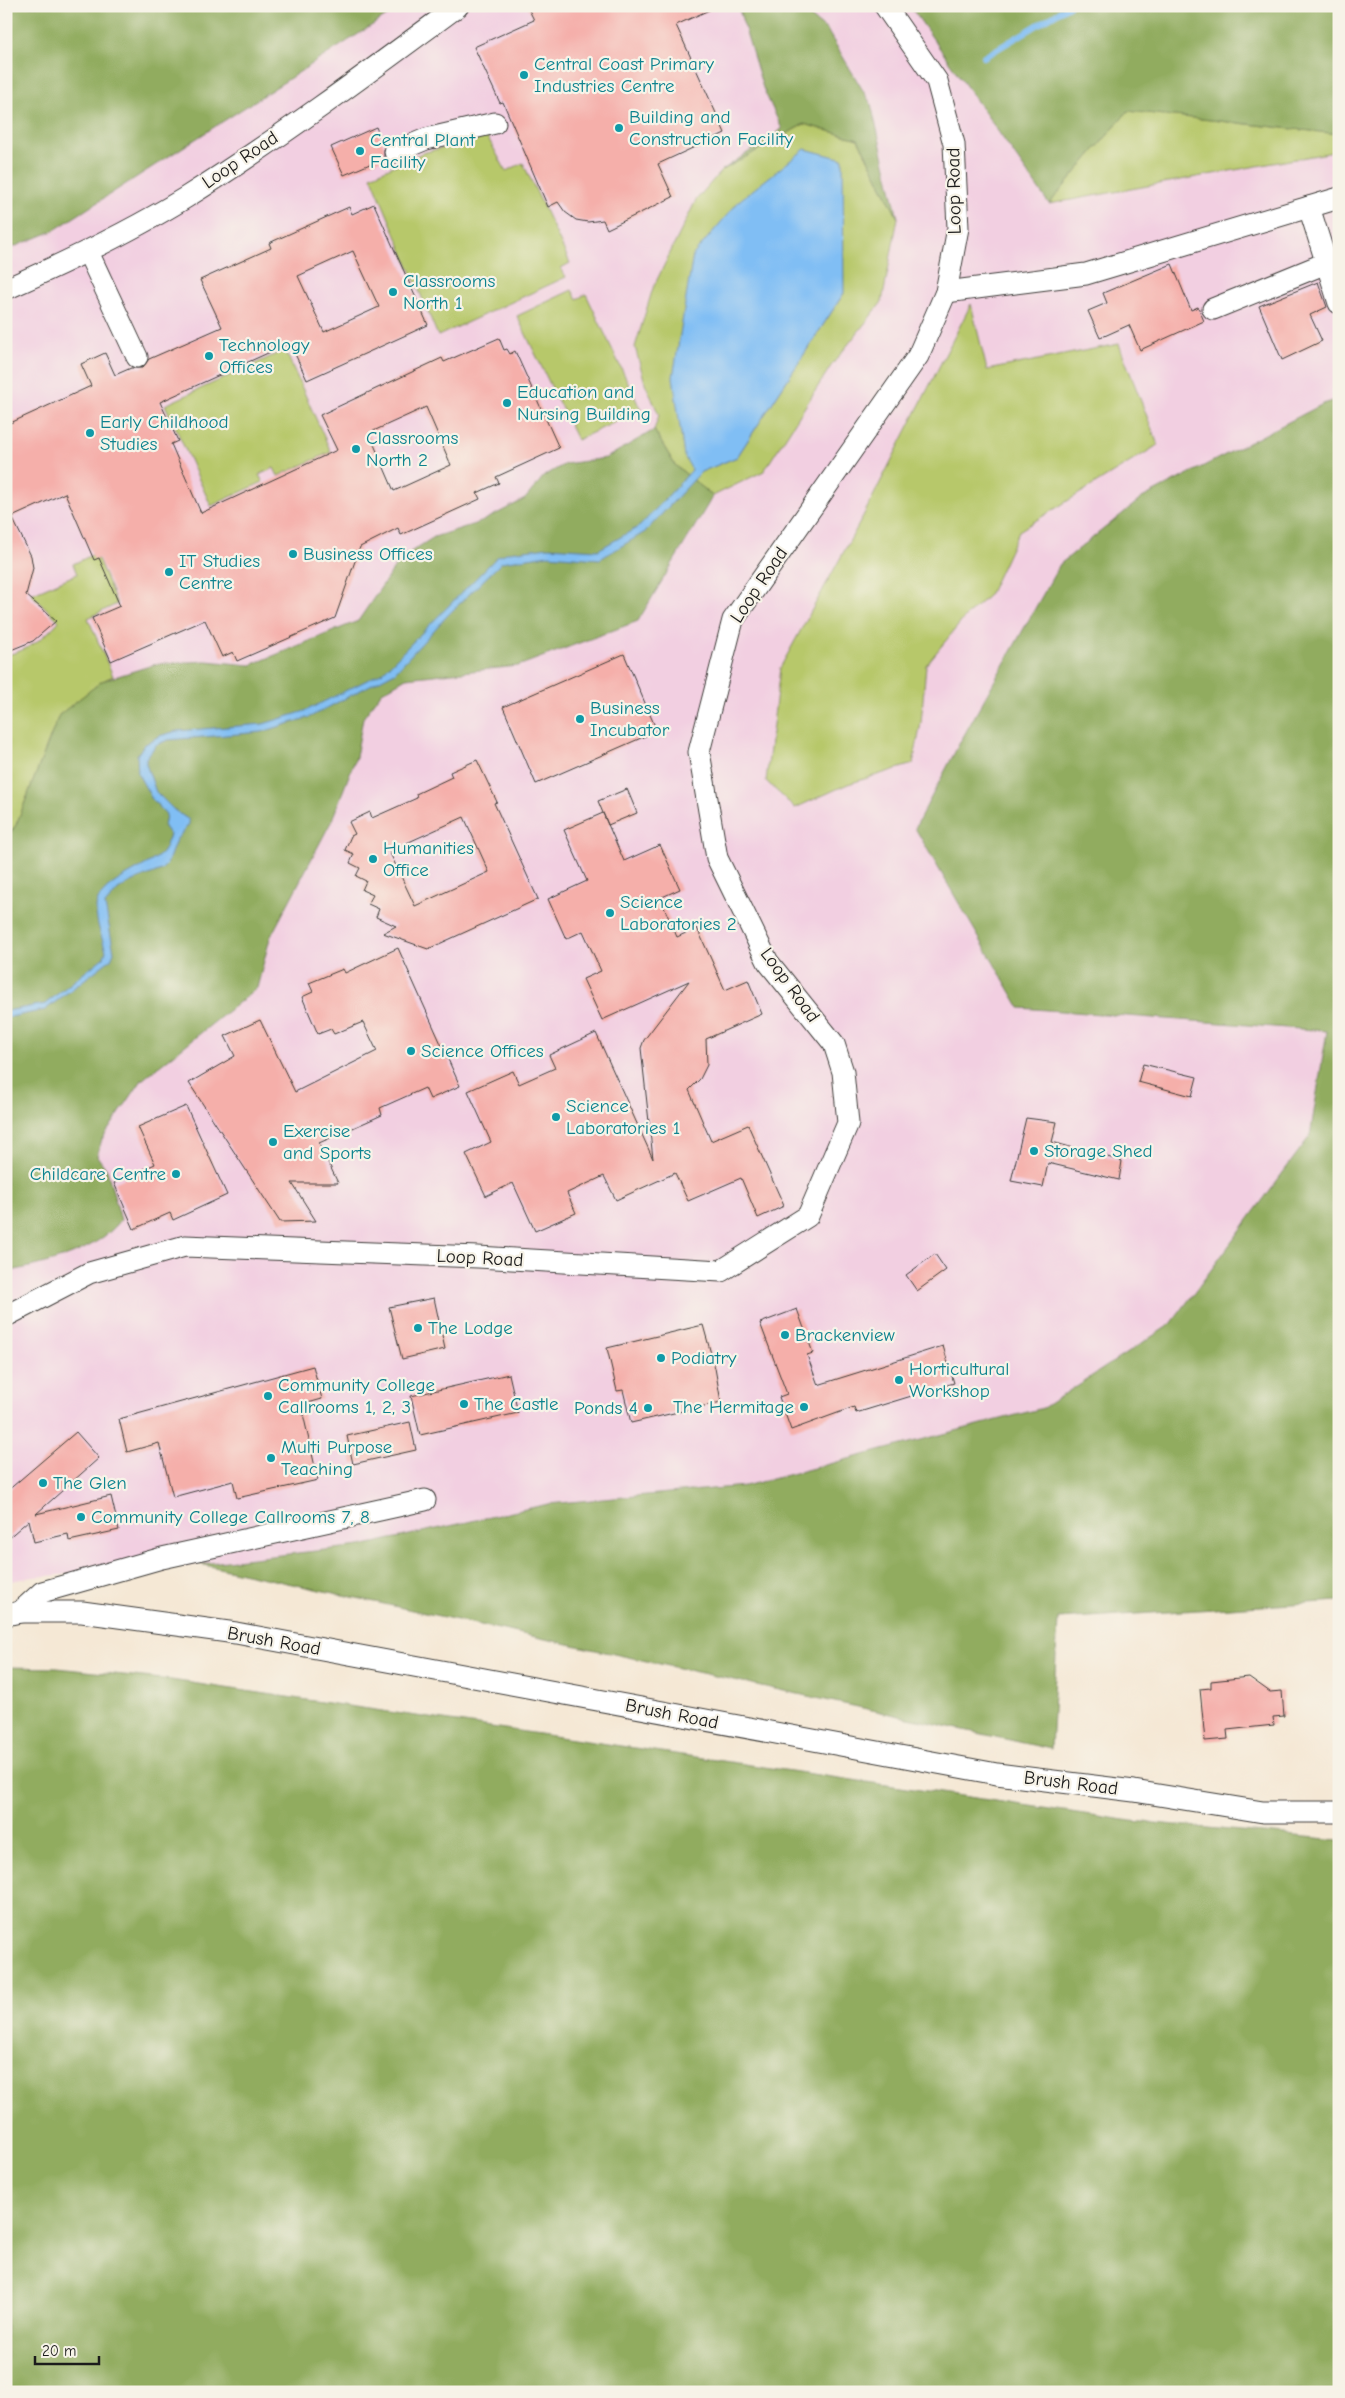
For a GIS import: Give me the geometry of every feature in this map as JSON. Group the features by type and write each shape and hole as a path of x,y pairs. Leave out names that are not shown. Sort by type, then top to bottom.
{"street":[{"name":"Loop Road","path":"6,290 88,252 184,198 281,133 458,6"},
{"name":"Loop Road","path":"6,1316 90,1273 185,1246 449,1256 721,1272 808,1216 848,1123 843,1072 834,1044 768,962 717,858 699,752 732,620 918,356 946,292 958,228 954,144 937,81 885,6"},
{"path":"395,152 426,139 495,124"},
{"path":"946,292 1086,274 1339,198"},
{"path":"1309,207 1339,303"},
{"path":"88,252 137,357"},
{"path":"1213,309 1326,263"},
{"path":"13,1614 42,1592 162,1558 425,1500"},
{"name":"Brush Road","path":"13,1614 82,1612 236,1633 997,1774 1134,1791 1263,1812 1339,1812"}],"shaded area":[{"path":"402,6 911,6 1300,158 1339,151 1339,399 1323,404 1060,564 958,746 915,828 1020,1008 1327,1031 1310,1136 1171,1324 1043,1408 745,1486 548,1504 360,1546 200,1564 33,1577 6,1582 6,250 53,231"}],"green space":[{"path":"6,6 402,6 53,231 6,250"},
{"path":"738,6 797,6 827,30 871,104 898,218 858,139 804,124 721,171 782,129 763,88"},
{"path":"910,6 1339,6 1339,134 1128,111 1049,204"},
{"path":"1128,111 1339,134 1339,151 1049,204"},
{"path":"804,124 858,139 898,218 882,302 831,366 764,471 713,496 675,465 654,430 659,415 645,383 635,347 653,288 696,200 721,171","holes":["844,293 737,457 695,474"]},
{"path":"487,136 506,171 523,163 570,263 561,268 566,277 438,336 371,176 422,153"},
{"path":"572,290 577,299 586,294 641,410 577,440 517,316"},
{"path":"971,304 987,370 1119,344 1158,445 1019,531 989,595 966,616 926,665 921,723 913,764 848,784 795,808 766,781 780,668 859,524"},
{"path":"285,350 331,452 278,476 274,468 259,475 263,482 211,506 165,405"},
{"path":"1339,399 1339,1601 1058,1619 1051,1749 200,1564 360,1546 548,1504 745,1486 1043,1408 1171,1324 1310,1136 1327,1031 1020,1008 915,828 958,746 1060,564 1142,498 1323,404"},
{"path":"654,430 675,465 713,496 638,621 518,666 406,678 382,692 363,718 356,757 332,820 270,938 257,988 142,1080 102,1139 97,1156 107,1170 121,1220 98,1241 84,1249 53,1261 6,1272 6,839 16,825 59,715 102,681 156,664 206,661 251,665 358,621 401,558 434,537 481,522 525,499 544,476 565,464 606,458"},
{"path":"92,555 95,560 98,559 117,604 88,618 113,676 102,681 59,715 16,825 6,839 6,655 29,647 59,621 31,594 77,574 73,564"},
{"path":"6,1667 57,1668 171,1680 1132,1821 1339,1840 1339,2392 6,2392"}],"water":[{"path":"805,149 843,159 844,293 737,457 701,472 645,532 600,559 548,555 502,562 448,615 395,672 310,717 262,732 168,740 156,745 146,758 146,764 156,792 174,810 189,820 189,824 176,840 167,864 161,870 131,882 118,890 105,905 114,952 111,959 45,1010 6,1018 6,1011 45,1004 104,957 106,951 96,914 98,900 112,885 155,859 165,849 170,835 164,827 166,814 152,799 138,774 137,755 144,745 159,736 177,731 263,724 305,711 383,672 497,557 509,552 548,547 598,550 640,526 692,470 684,456 673,377 693,255 740,200"}],"building":[{"name":"Building and Construction Facility","path":"527,6 718,6 676,25 725,133 658,164 673,197 607,229 603,220 588,222 576,220 565,212 558,202 548,207 503,102 500,103 474,47 534,20"},
{"name":"Central Plant Facility","path":"376,127 384,146 384,158 344,175 331,147"},
{"path":"374,204 428,325 307,380 290,343 160,402 178,441 171,444 201,513 337,450 320,415 442,358 444,362 499,338 504,350 507,349 510,354 515,351 559,448 496,477 499,483 477,493 480,499 401,535 398,528 360,547 335,618 237,661 233,652 222,657 205,620 111,661 92,618 120,606 99,558 94,560 65,493 12,517 31,556 33,568 26,595 56,621 33,641 6,652 6,425 91,386 81,364 105,353 115,375 131,368 142,368 149,359 222,327 200,280 271,248 269,243 349,207 352,214","holes":["353,251 379,307 324,332 298,276","426,407 451,465 394,491 369,433"]},
{"path":"1172,264 1191,310 1198,307 1204,321 1140,350 1129,325 1100,338 1088,311 1107,303 1103,293"},
{"path":"1318,282 1327,307 1310,315 1322,341 1282,360 1259,306"},
{"name":"Business Incubator","path":"624,654 657,731 536,784 503,707"},
{"name":"Humanities Office","path":"477,760 497,802 494,803 538,899 428,949 383,933 396,926 376,917 379,909 368,904 373,895 362,890 366,881 356,876 360,868 350,863 354,854 345,850 351,836 355,834 349,822 370,812 372,818 417,798 416,794 452,777 450,772","holes":["464,817 489,872 415,906 389,851"]},
{"path":"627,789 637,813 608,825 598,801"},
{"path":"603,813 624,861 660,845 680,889 660,898 677,937 697,928 725,990 748,980 762,1014 706,1039 707,1065 700,1079 689,1090 711,1141 748,1125 784,1206 758,1218 741,1178 688,1201 675,1173 616,1200 604,1176 567,1193 576,1213 535,1231 513,1183 486,1196 466,1154 491,1142 468,1091 513,1071 519,1084 555,1068 549,1055 596,1033 653,1159 641,1048 644,1040 689,981 602,1020 583,979 601,971 583,931 566,939 548,899 587,881 564,830"},
{"path":"398,948 460,1086 430,1099 425,1088 380,1108 382,1115 319,1143 338,1183 292,1183 316,1221 280,1222 189,1083 235,1056 225,1036 260,1020 295,1092 377,1051 363,1022 334,1034 331,1029 318,1034 302,997 313,992 309,983 343,969 345,973"},
{"path":"1143,1064 1197,1077 1192,1096 1138,1082"},
{"name":"Childcare Centre","path":"186,1106 227,1195 173,1220 170,1213 134,1229 114,1183 155,1164 138,1127"},
{"path":"1026,1118 1057,1122 1052,1142 1122,1161 1119,1180 1048,1163 1043,1187 1011,1181"},
{"path":"935,1254 946,1270 917,1291 906,1275"},
{"name":"The Lodge","path":"434,1298 445,1349 402,1359 389,1307"},
{"path":"797,1309 813,1353 807,1355 818,1385 943,1346 954,1383 856,1413 854,1407 791,1430 779,1397 787,1394 760,1323"},
{"path":"703,1325 715,1368 721,1402 631,1423 623,1390 617,1391 607,1348"},
{"path":"313,1366 322,1399 301,1405 318,1480 237,1498 233,1481 173,1497 159,1443 127,1452 119,1419"},
{"name":"The Castle","path":"509,1374 518,1413 420,1435 411,1396"},
{"path":"410,1422 416,1450 353,1464 347,1436"},
{"path":"76,1432 99,1458 36,1514 111,1496 119,1530 69,1541 68,1534 34,1542 29,1520 6,1540 6,1492"},
{"path":"1249,1677 1270,1692 1282,1691 1284,1716 1273,1717 1274,1725 1227,1730 1228,1739 1205,1741 1200,1689 1211,1688 1211,1681"}],"waterway":[{"path":"984,57 1069,6"}],"place":[{"name":"Central Coast Primary Industries Centre","path":"524,75"},
{"name":"Building and Construction Facility","path":"619,128"},
{"name":"Central Plant Facility","path":"360,151"},
{"name":"Classrooms North 1","path":"393,292"},
{"name":"Technology Offices","path":"209,356"},
{"name":"Education and Nursing Building","path":"507,403"},
{"name":"Early Childhood Studies","path":"90,433"},
{"name":"Classrooms North 2","path":"356,449"},
{"name":"Business Offices","path":"293,554"},
{"name":"IT Studies Centre","path":"169,572"},
{"name":"Business Incubator","path":"580,719"},
{"name":"Humanities Office","path":"373,859"},
{"name":"Science Laboratories 2","path":"610,913"},
{"name":"Science Offices","path":"411,1051"},
{"name":"Science Laboratories 1","path":"556,1117"},
{"name":"Exercise and Sports","path":"273,1142"},
{"name":"Storage Shed","path":"1034,1151"},
{"name":"Childcare Centre","path":"176,1174"},
{"name":"The Lodge","path":"418,1328"},
{"name":"Brackenview","path":"785,1335"},
{"name":"Podiatry","path":"661,1358"},
{"name":"Horticultural Workshop","path":"899,1380"},
{"name":"Community College Callrooms 1, 2, 3","path":"268,1396"},
{"name":"The Castle","path":"464,1404"},
{"name":"The Hermitage","path":"804,1407"},
{"name":"Ponds 4","path":"648,1408"},
{"name":"Multi Purpose Teaching","path":"271,1458"},
{"name":"The Glen","path":"43,1483"},
{"name":"Community College Callrooms 7, 8","path":"81,1517"}]}
